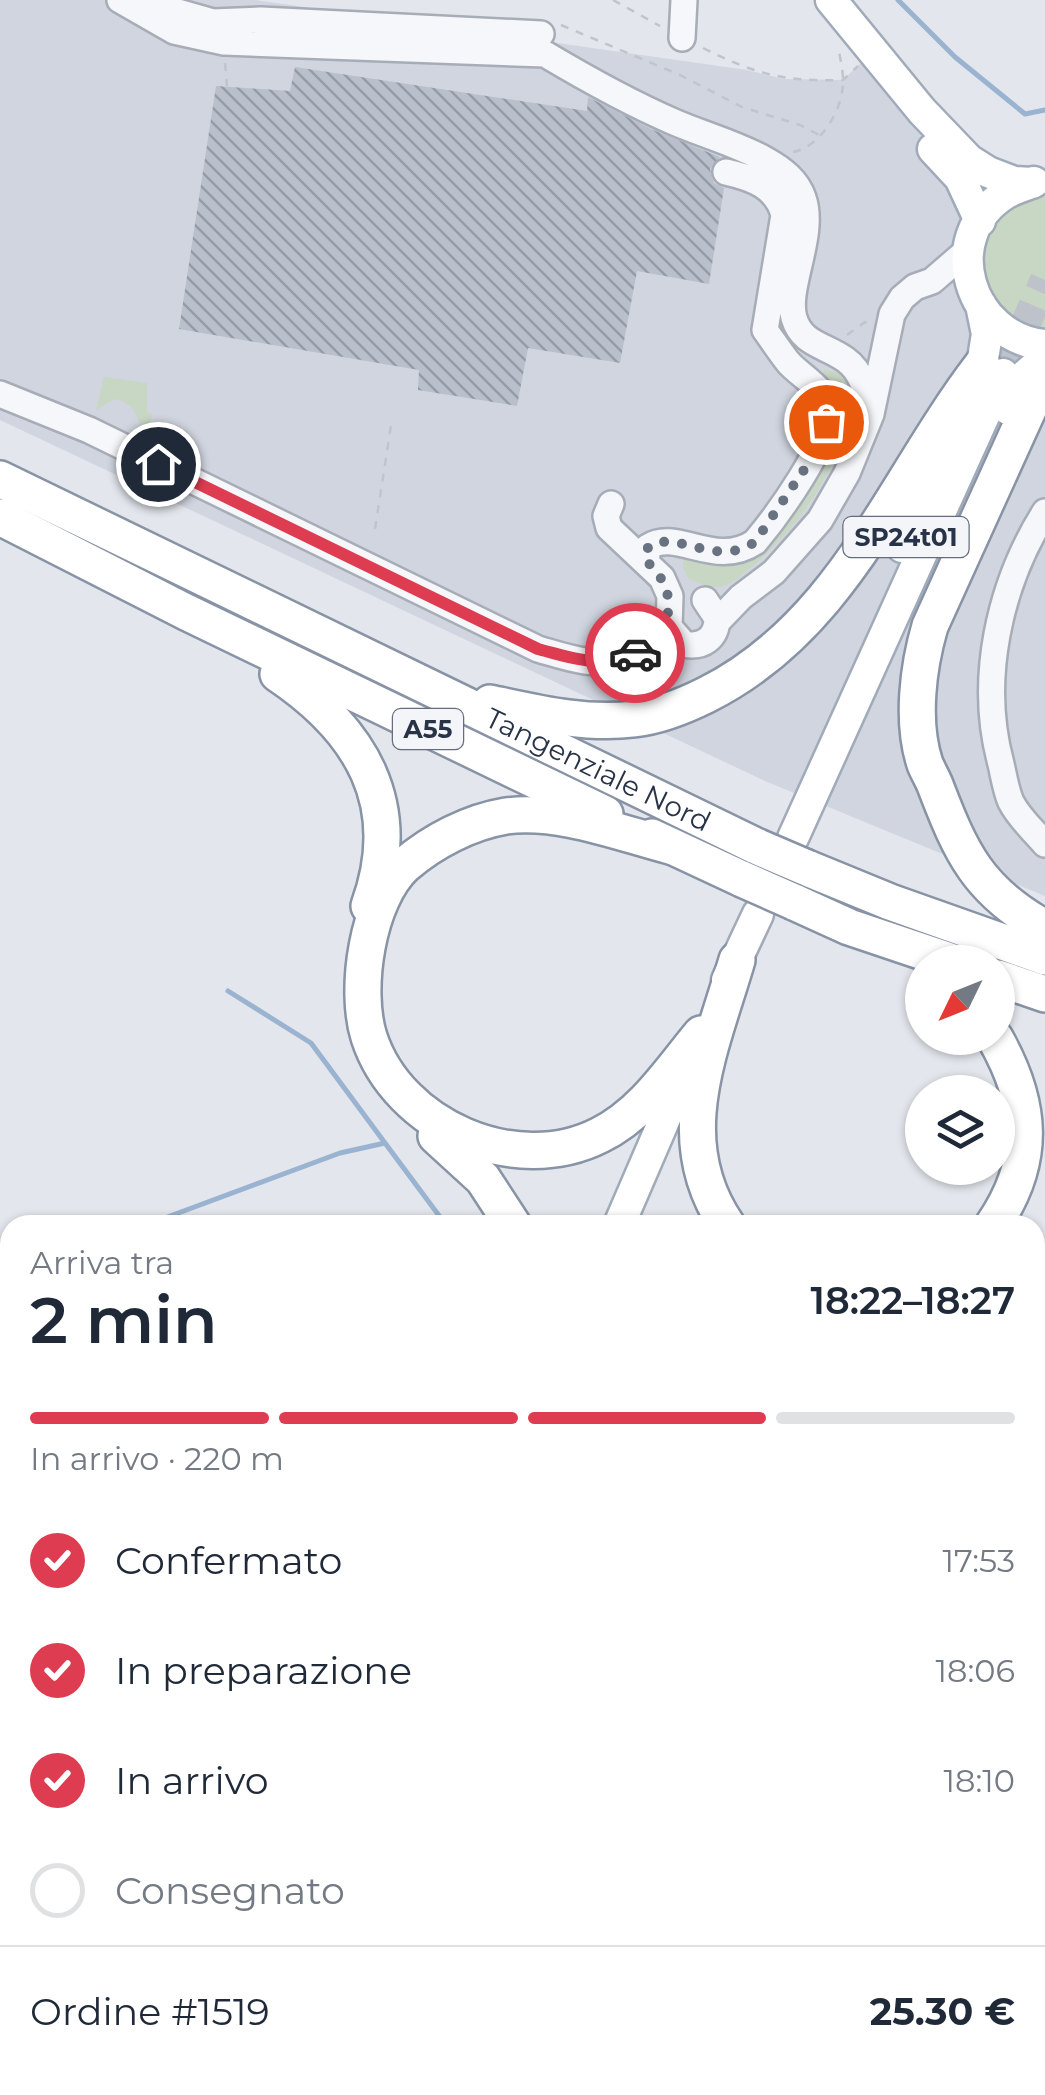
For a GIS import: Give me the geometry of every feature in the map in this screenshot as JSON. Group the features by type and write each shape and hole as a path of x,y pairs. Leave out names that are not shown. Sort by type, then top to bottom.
{"highway":[{"path":"447,694 588,721 636,719 688,704 726,685 763,662 833,592 955,399 992,369"},
{"path":"1042,373 924,647 920,738 924,762 957,842 984,881 1017,912 1045,928"},
{"path":"935,784 938,701 952,632 1016,477 1045,426"},
{"name":"Tangenziale Nord","path":"0,479 758,846 800,853 890,902 1045,957"},
{"name":"Tangenziale Nord","path":"0,518 670,846 849,927 905,946"},
{"path":"186,612 306,694 342,726 367,766 378,799 382,839 373,894 354,956 354,1014 360,1043 379,1080 406,1113 483,1178 507,1215"},
{"path":"670,846 562,819 511,816 477,822 440,840 403,867 387,890 371,930 363,966 369,1037 396,1084 434,1120 476,1141 501,1148 538,1150 574,1146 616,1125 651,1096 702,1034"},
{"path":"849,927 905,963"},
{"path":"720,1215 701,1174 696,1142 699,1092 737,960"},
{"path":"1015,984 1045,994"},
{"path":"999,1215 1018,1181 1025,1148 1024,1109 1005,1055"},
{"path":"1014,1215 1045,1168"}],"main road":[{"path":"816,0 848,69 903,115 960,178 974,235"},
{"path":"831,0 922,111 969,160 1014,182 1038,181"},
{"path":"1038,181 1003,194 974,235 966,269 976,297 994,323 1012,336 1045,345"},
{"name":"SP24t01","path":"800,853 843,682 992,369 976,297"},
{"name":"SP24t01","path":"822,771 874,702 1022,378 1042,373"},
{"path":"622,1215 758,914"}],"street":[{"path":"120,0 174,31 224,42 546,54 584,78 672,121 765,159 791,177 803,196 808,221 792,313 799,331 811,343 856,349 885,323 902,298 915,287 932,281 974,235"},
{"path":"138,0 213,22 261,20 541,34"},
{"path":"682,38 684,0"},
{"path":"646,561 647,549 656,542 731,552 742,551 755,542 810,461 825,430 828,408 820,390 789,363 765,330 784,216 780,201 749,177 726,172"},
{"path":"932,281 976,297"},
{"path":"0,394 89,430 538,649 588,662 622,659 648,646 672,625 678,602 704,606 740,597 774,572 820,520 847,474 871,414 885,323"},
{"path":"837,346 864,385 871,414"},
{"path":"611,504 606,516 609,528 646,561 666,586 672,625 684,644 701,644 714,634 704,606 672,576 670,562 678,552 694,548"},
{"path":"1045,512 1024,545 1006,594 992,698 996,748 1010,799 1033,820 1045,844"}],"path":[{"path":"613,0 747,70 784,79 848,69 837,106 821,136 802,150 765,159"},
{"path":"837,346 866,322 885,323"},
{"path":"375,529 392,419"}],"shaded area":[{"path":"0,0 255,0 747,70 784,79 843,80 862,62 960,178 980,221 1045,289 1045,896 765,781 0,420"}],"green space":[{"path":"1045,196 1045,331 1018,319 999,302 988,282 984,260 988,238 999,219 1018,205"},
{"path":"824,369 841,374 853,395 840,444 818,490 788,531 736,579 715,587 689,579 683,568 684,559 689,556 725,561 813,470"},
{"path":"104,377 147,383 147,412 152,414 150,434 124,402 115,399 96,410"}],"building":[{"path":"295,67 587,111 588,97 651,129 720,157 710,169 714,183 724,188 709,284 637,271 620,363 528,348 517,406 418,390 419,370 179,329 216,86 290,91"}],"waterway":[{"path":"898,0 955,57 1025,114 1045,110"},
{"path":"228,991 311,1043 385,1143"},
{"path":"173,1215 340,1153 385,1143 439,1215"}],"tunnel":[{"path":"1003,374 1045,280"}],"way so far":[{"path":"635,653 648,646 670,614 666,586 646,561 648,547 662,541 720,553 742,551 755,542 810,461 826,422"}],"route":[{"path":"158,464 538,649 588,662 622,659 635,653"}]}
